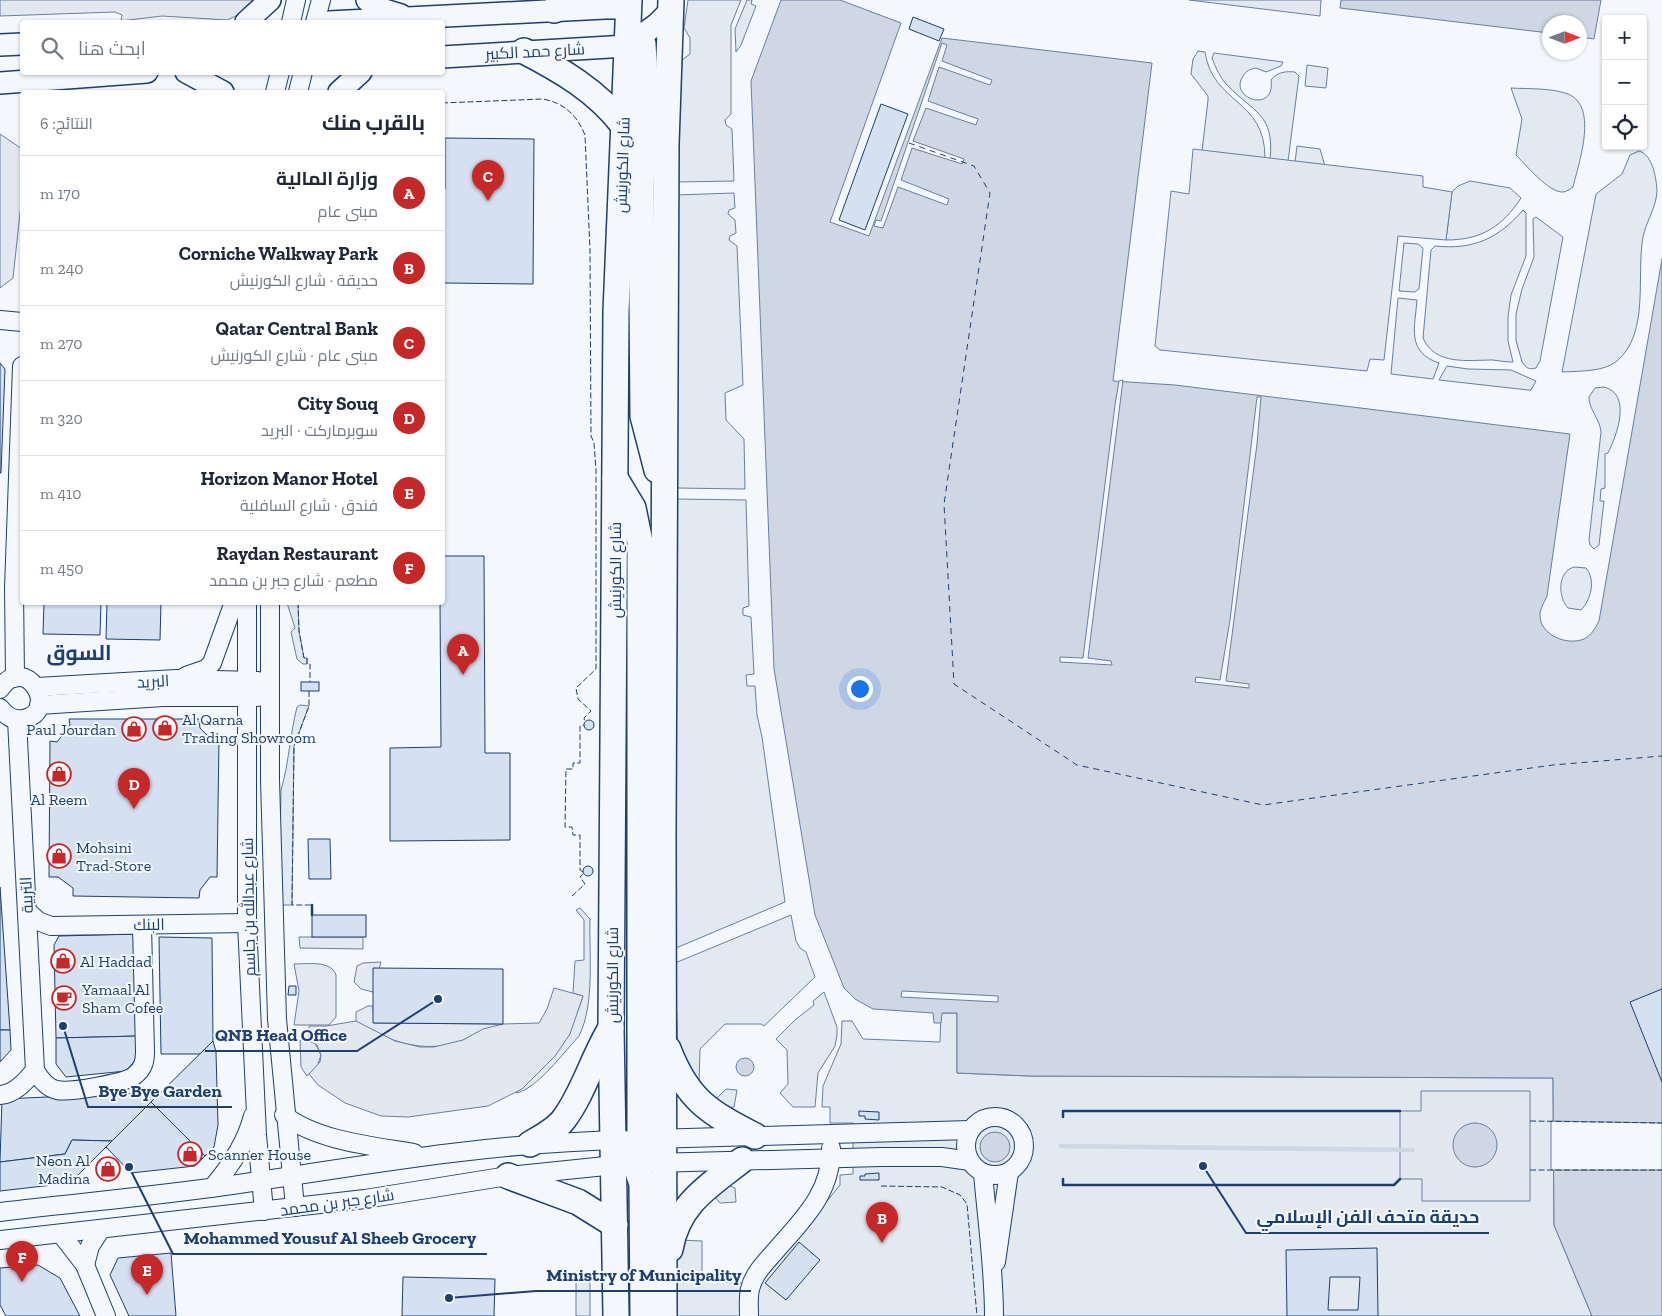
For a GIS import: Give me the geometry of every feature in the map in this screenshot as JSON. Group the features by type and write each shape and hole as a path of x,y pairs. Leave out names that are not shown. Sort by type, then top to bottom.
{"highway":[{"path":"629,4 638,21 635,40 645,80 641,188 643,416 647,438 664,494"},
{"name":"شارع الكورنيش","path":"616,1316 615,1225 639,1152 664,1039 666,108 671,6"},
{"name":"شارع الكورنيش","path":"635,40 623,125 616,312 611,1028 639,1152 663,1290 664,1316"},
{"path":"524,51 555,67 586,88 614,112 623,125"},
{"path":"615,478 633,508 640,542 639,1152 642,1184 643,1316"},
{"path":"530,1144 556,1127 564,1119 600,1046 611,1028"},
{"path":"664,1039 678,1076 700,1103 755,1136"},
{"path":"663,1290 675,1230 685,1211 696,1195 742,1160"},
{"path":"508,1176 578,1202 615,1225"}],"main road":[{"path":"248,20 270,0"},
{"path":"367,0 378,8 416,19"},
{"path":"387,20 565,5 629,4"},
{"path":"635,40 671,6"},
{"name":"شارع حمد الكبير","path":"445,57 635,40"},
{"path":"0,45 20,44"},
{"path":"0,83 28,87 123,75"},
{"path":"192,75 219,90"},
{"path":"341,90 358,75"}],"street":[{"path":"291,20 296,0"},
{"path":"316,20 321,0"},
{"path":"276,90 279,75"},
{"path":"298,90 301,75"},
{"path":"0,320 20,322"},
{"path":"15,678 14,588 20,422"},
{"path":"176,679 199,673 212,663 233,605"},
{"name":"شارع عبدالله بن جاسم","path":"247,605 247,923 256,1101 264,1211"},
{"name":"شارع عبدالله بن جاسم","path":"270,605 269,689 277,1019 284,1115 295,1208"},
{"path":"0,689 4,683 15,678 28,679 37,687 39,693 39,705 31,716 17,720 10,718 0,708"},
{"name":"البريد","path":"37,687 176,679 269,689"},
{"name":"البريد","path":"39,705 163,697 217,697 247,688"},
{"path":"217,697 238,714 246,729"},
{"name":"التربية","path":"17,720 35,1070"},
{"path":"28,912 38,921 51,926"},
{"name":"البنك","path":"51,926 247,923"},
{"path":"0,1095 13,1091 27,1080 35,1070 45,1084 56,1090 64,1091 125,1080 141,1069 145,1061 142,925"},
{"path":"28,943 38,931 51,926"},
{"path":"212,1188 228,1170 239,1153 250,1126 256,1101"},
{"path":"284,1115 295,1124 323,1135 429,1156"},
{"path":"993,1116 1011,1121 1018,1127 1022,1135 1024,1149 1020,1162 1009,1172 1000,1175 983,1173 970,1161 966,1146 970,1130 984,1118 993,1116"},
{"path":"639,1152 755,1136 970,1130"},
{"path":"749,1316 749,1298 754,1278 815,1204 826,1183 831,1158 830,1135"},
{"name":"شارع جبر بن محمد","path":"0,1212 212,1188 429,1156 530,1144 639,1152"},
{"path":"639,1152 742,1160 942,1157 970,1161"},
{"name":"شارع جبر بن محمد","path":"0,1240 365,1199 508,1176 639,1152"},
{"path":"994,1316 994,1270 1000,1246 1009,1172"},
{"path":"983,1173 990,1254 994,1270"},
{"path":"85,1265 90,1246 101,1229"},
{"path":"61,1234 85,1265 106,1316"}],"shaded area":[{"path":"0,0 260,0 247,11 227,20 162,16 121,20 122,15 115,12 0,16"},
{"path":"688,0 741,0 731,25 731,114 725,120 726,125 732,129 734,181 677,182 682,60 690,54 690,38 684,28"},
{"path":"747,0 752,0 751,4 756,6 741,45 736,52 735,29"},
{"path":"781,0 840,0 901,23 830,222 869,236 942,38 1152,63 1113,381 1175,385 1570,434 1547,596 1540,614 1544,628 1562,640 1577,641 1584,639 1595,629 1599,621 1662,259 1662,1316 1592,1316 1554,1225 1553,1078 1030,1076 957,1073 957,1013 942,1013 941,1023 934,1023 933,1013 873,1009 855,999 844,988 815,915 774,669 751,81"},
{"path":"1189,0 1321,0 1320,16"},
{"path":"1341,0 1601,0 1594,39 1587,38 1587,15 1542,15 1542,32 1340,8"},
{"path":"1198,51 1205,52 1210,69 1218,82 1248,112 1257,124 1263,138 1265,158 1202,151 1208,96 1191,74 1193,59"},
{"path":"1214,53 1283,62 1281,66 1266,72 1256,68 1248,70 1244,74 1240,84 1242,91 1253,99 1260,100 1267,97 1271,91 1271,80 1279,74 1295,72 1299,76 1288,161 1270,159 1271,144 1266,123 1223,80 1212,58"},
{"path":"1307,65 1328,68 1326,88 1305,86"},
{"path":"1511,88 1559,91 1576,99 1582,108 1584,134 1582,149 1573,187 1568,190 1563,192 1551,188 1516,155 1522,119"},
{"path":"0,134 20,148 20,213 13,278 0,288"},
{"path":"1297,146 1320,149 1325,166 1295,162"},
{"path":"1193,149 1423,176 1423,187 1452,192 1446,240 1398,236 1384,360 1370,359 1367,371 1160,350 1155,346 1171,191 1189,194"},
{"path":"1639,151 1644,153 1651,162 1655,173 1657,196 1643,237 1640,303 1634,335 1627,349 1612,365 1591,370 1562,372 1596,194 1622,174 1630,155"},
{"path":"1470,181 1510,188 1521,198 1506,217 1490,230 1470,238 1446,240 1452,192 1458,186"},
{"path":"734,193 735,208 729,210 728,214 735,220 736,233 730,236 729,240 737,246 743,385 725,393 726,420 744,439 745,489 677,488 676,195"},
{"path":"1523,210 1526,213 1526,256 1511,295 1508,317 1508,341 1513,362 1454,360 1436,353 1428,347 1423,338 1431,250 1435,246 1461,246 1484,240 1504,228"},
{"path":"1536,217 1563,237 1540,361 1536,368 1530,369 1522,362 1516,340 1516,314 1522,289 1534,257 1533,219"},
{"path":"1404,243 1418,244 1423,248 1419,289 1415,292 1399,291"},
{"path":"1398,298 1417,300 1415,338 1421,352 1439,363 1433,379 1391,374"},
{"path":"1447,366 1468,369 1511,370 1536,381 1531,390 1528,390 1439,380"},
{"path":"1604,387 1613,391 1618,398 1620,416 1612,445 1608,453 1605,454 1605,488 1601,489 1600,501 1604,501 1599,545 1594,549 1590,545 1589,540 1601,432 1589,402 1589,397 1595,388"},
{"path":"677,499 746,500 749,606 743,608 743,615 751,617 754,674 746,675 747,686 755,686 757,715 762,737 785,902 676,948"},
{"path":"1574,567 1586,568 1591,578 1590,595 1581,610 1568,608 1561,592 1564,574"},
{"path":"288,605 298,605 299,631 304,658 307,658 307,664 303,664 297,659 291,632 295,628"},
{"path":"300,705 309,706 294,746 292,905 279,905 281,790 297,707"},
{"path":"580,908 590,919 589,994 584,1023 579,1036 550,1069 532,1085 516,1093 557,1051 577,1014 583,996 573,993 575,961 584,960 584,920 576,910"},
{"path":"791,915 796,941 800,948 806,952 815,977 764,1026 761,1024 725,1024 700,1049 699,1084 678,1052 675,963"},
{"path":"299,937 363,937 363,949 300,948"},
{"path":"381,962 373,992 361,989 354,982 357,966 363,963"},
{"path":"294,964 324,965 333,970 336,975 336,1017 329,1025 294,1025 299,991"},
{"path":"554,988 583,996 570,1034 555,1056 522,1089 488,1106 408,1117 381,1116 345,1103 318,1085 309,1074 320,1062 321,1055 317,1045 308,1040 309,1026 326,1026 356,1021 395,1041 420,1047 434,1047 463,1040 483,1029 503,1024 539,1023 547,1009"},
{"path":"824,992 837,1027 835,1046 818,1073 815,1107 793,1107 780,1093 788,1084 787,1050 776,1039 814,1005 813,1001"},
{"path":"368,1006 373,1006 374,1023 503,1024 449,1044 421,1046 408,1044 381,1035 356,1021 356,1012"},
{"path":"941,1013 957,1013 957,1073 1030,1076 1553,1078 1554,1225 1592,1316 677,1316 676,1261 679,1240 702,1241 702,1281 760,1284 840,1185 840,1175 853,1174 853,1123 830,1123 830,1107 822,1107 823,1086 841,1044 842,1021 852,1021 863,1039 940,1042"},
{"path":"300,1040 315,1043 321,1055 317,1067 307,1076 301,1067"},
{"path":"745,1058 751,1061 754,1067 751,1073 745,1076 739,1073 736,1067 739,1061"},
{"path":"726,1089 737,1090 734,1107 727,1108 715,1100"},
{"path":"1421,1091 1530,1091 1530,1201 1422,1201 1422,1179 1400,1179 1400,1111 1421,1111"},
{"path":"1479,1123 1491,1129 1496,1136 1496,1154 1491,1161 1484,1166 1471,1167 1463,1164 1456,1157 1453,1141 1456,1133 1463,1126"},
{"path":"995,1132 1001,1133 1009,1141 1009,1153 1001,1161 995,1162 989,1161 981,1153 980,1147 981,1141 989,1133"},
{"path":"728,1185 735,1188 736,1202 720,1203 714,1196"},
{"path":"576,1276 590,1276 590,1316 576,1316"}],"pier":[{"path":"942,43 947,45 942,61 992,80 990,85 939,67 928,101 978,119 976,125 926,108 913,141 964,159 962,164 912,148 901,180 949,199 947,205 898,187 883,228 874,226 876,220 881,221"},
{"path":"1123,380 1088,658 1111,661 1112,665 1060,662 1060,657 1083,658 1115,405 1119,381"},
{"path":"1257,397 1261,397 1257,444 1226,681 1249,684 1249,688 1195,682 1196,677 1220,680 1230,620"},
{"path":"902,991 998,996 998,1002 901,997"},
{"path":"1551,1121 1662,1123 1662,1170 1551,1170"}],"building":[{"path":"913,17 944,29 939,41 909,29"},
{"path":"881,104 908,114 865,230 839,220"},
{"path":"445,138 534,139 533,284 445,283"},
{"path":"0,363 5,369 1,473 0,473"},
{"path":"445,556 484,556 485,753 510,753 510,840 390,841 390,748 441,747 440,605 445,605"},
{"path":"44,605 101,605 100,635 43,634"},
{"path":"107,605 161,605 160,640 106,639"},
{"path":"301,682 319,682 319,691 301,691"},
{"path":"69,719 199,719 200,728 211,739 219,739 217,877 210,877 200,890 199,898 73,896 73,888 58,877 49,877 50,741 57,742 70,725"},
{"path":"587,720 591,720 594,725 593,729 587,730 584,727 584,723"},
{"path":"308,839 330,839 331,879 309,879"},
{"path":"586,866 590,866 593,871 592,875 586,876 583,873 583,869"},
{"path":"0,887 10,1030 0,1030"},
{"path":"312,915 366,915 366,937 312,937"},
{"path":"136,934 138,1036 56,1038 54,945 59,936"},
{"path":"159,937 212,938 213,1041 200,1054 161,1054"},
{"path":"373,968 503,969 503,1024 373,1023"},
{"path":"289,986 296,986 296,995 288,995"},
{"path":"1662,989 1662,1082 1630,1002"},
{"path":"0,1030 10,1030 11,1050 0,1062"},
{"path":"138,1036 139,1056 126,1071 66,1077 56,1064 56,1038"},
{"path":"213,1041 216,1052 218,1125 214,1147 205,1156 151,1102"},
{"path":"161,1092 112,1141 72,1140 65,1154 0,1162 2,1099"},
{"path":"151,1102 205,1156 195,1166 131,1173 106,1147"},
{"path":"859,1111 879,1112 879,1120 865,1119 865,1116 859,1116"},
{"path":"72,1140 112,1141 70,1183 0,1191 0,1162 65,1154"},
{"path":"879,1173 879,1180 860,1180 860,1176 865,1176 865,1174"},
{"path":"799,1242 820,1260 786,1300 765,1283"},
{"path":"1377,1248 1378,1316 1287,1316 1286,1250","holes":["1330,1277 1360,1277 1358,1310 1328,1310"]},
{"path":"171,1253 176,1316 129,1316 110,1275 118,1258"},
{"path":"38,1265 60,1278 80,1316 6,1316 0,1305 0,1268"},
{"path":"403,1277 495,1279 494,1316 402,1316"}],"waterway":[{"path":"1061,1146 1413,1150"}],"ferry route":[{"path":"909,143 974,166 990,193 944,504 954,684 1077,765 1263,805 1553,765 1662,756"}],"fence":[{"path":"445,103 543,99 551,101 569,111 585,135 590,250 591,436 594,443 596,470 596,669 576,688 578,699 591,711 584,718 585,722"},
{"path":"298,605 299,631 304,658 307,658 307,664 310,664 310,682"},
{"path":"309,691 309,706 294,746 292,905 312,905"},
{"path":"583,872 580,870 580,835 573,835 572,827 565,827 566,769 573,769 573,763 580,763 580,726 584,725"},
{"path":"572,896 585,884 580,877 583,874"},
{"path":"1530,1121 1662,1123"},
{"path":"1530,1170 1662,1170"},
{"path":"881,1186 942,1187 960,1195 967,1204 977,1316"}],"wall":[{"path":"312,905 312,915"},
{"path":"1063,1117 1063,1111 1400,1111"},
{"path":"1063,1179 1063,1185 1394,1185 1400,1179"}],"place":[{"name":"Qatar Central Bank","path":"488,201"},
{"name":"وزارة المالية","path":"463,675"},
{"name":"Al Qarna Trading Showroom","path":"165,728"},
{"name":"Paul Jourdan","path":"134,729"},
{"name":"Al Reem","path":"59,774"},
{"name":"City Souq","path":"134,809"},
{"name":"Mohsini Trad-Store","path":"59,856"},
{"name":"Al Haddad","path":"63,961"},
{"name":"Yamaal Al Sham Cofee","path":"64,998"},
{"name":"QNB Head Office","path":"438,999"},
{"name":"Bye Bye Garden","path":"63,1026"},
{"name":"Scanner House","path":"190,1154"},
{"name":"حديقة متحف الفن الإسلامي","path":"1203,1166"},
{"name":"Mohammed Yousuf Al Sheeb Grocery","path":"129,1167"},
{"name":"Neon Al Madina","path":"108,1169"},
{"name":"Corniche Walkway Park","path":"882,1243"},
{"name":"Raydan Restaurant","path":"22,1282"},
{"name":"Horizon Manor Hotel","path":"147,1295"},
{"name":"Ministry of Municipality","path":"449,1298"}],"district":[{"name":"السوق","path":"79,653"}]}
